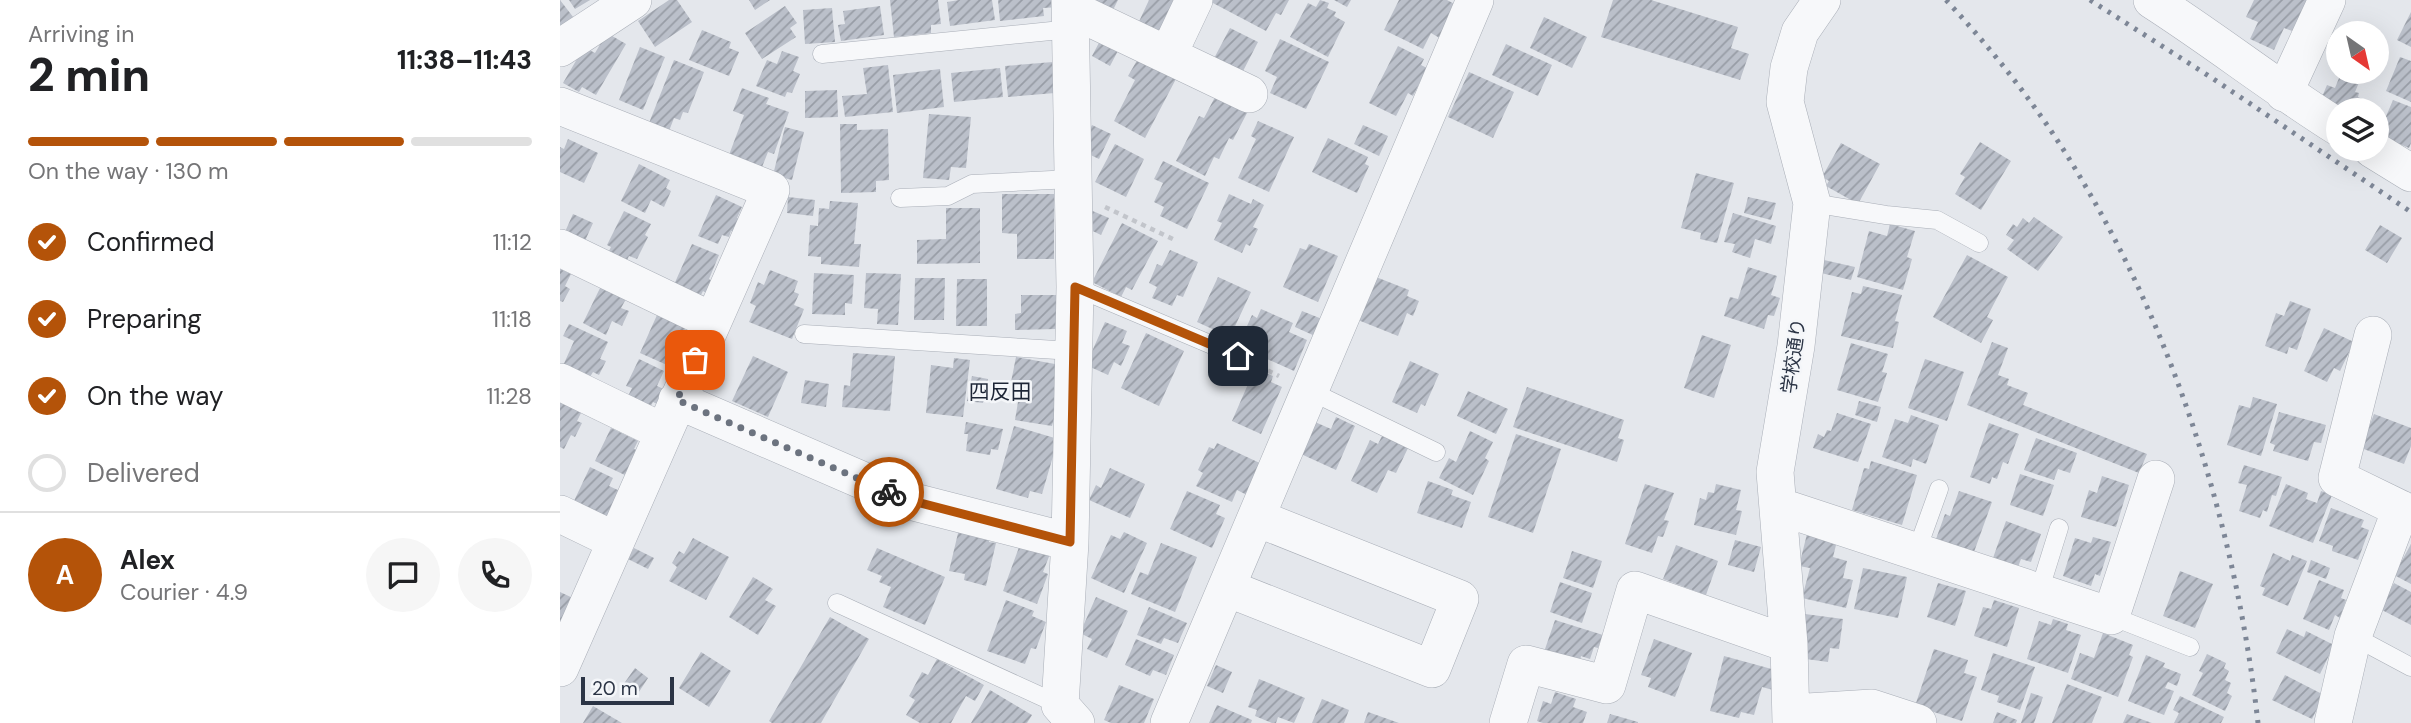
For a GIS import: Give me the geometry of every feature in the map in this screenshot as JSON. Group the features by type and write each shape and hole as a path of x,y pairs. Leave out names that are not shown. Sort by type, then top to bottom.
{"street":[{"path":"560,48 633,0"},
{"path":"1168,55 1194,0"},
{"path":"1170,723 1308,390 1475,0"},
{"name":"学校通り","path":"1791,718 1789,644 1775,472 1796,345 1812,202 1785,102 1789,68 1800,32 1822,0"},
{"path":"2152,0 2211,37 2284,93 2326,119"},
{"path":"2284,93 2328,0"},
{"path":"1068,714 1075,287 1071,13 1249,94"},
{"path":"560,106 771,190 560,667"},
{"path":"2389,159 2411,173"},
{"path":"560,248 712,321"},
{"path":"2333,723 2353,636 2406,512 2337,478 2372,335"},
{"path":"560,382 670,416 909,500 1070,542"},
{"path":"1778,506 2112,617 2156,479"},
{"path":"560,514 616,541"},
{"path":"1227,588 1432,669 1460,599 1257,518"},
{"path":"1508,723 1526,664 1606,685 1636,590 1789,644"},
{"path":"1791,718 1872,708 1918,723"}],"lane":[{"path":"822,54 1071,13"},
{"path":"900,198 948,196 972,184 1072,185"},
{"path":"1812,202 1886,215 1937,220 1979,243"},
{"path":"1075,287 1238,356"},
{"path":"804,334 1073,351"},
{"path":"1308,390 1436,452"},
{"path":"1916,553 1939,489"},
{"path":"2039,593 2059,527"},
{"path":"837,603 1068,714"},
{"path":"2112,617 2190,647"},
{"path":"2353,636 2411,667"}],"path":[{"path":"1072,185 1177,241"},
{"path":"1238,356 1308,390"}],"building":[{"path":"560,0 577,22 560,29"},
{"path":"569,0 590,0 575,9"},
{"path":"669,0 677,0 692,22 655,47 638,21"},
{"path":"749,0 770,0 755,10"},
{"path":"890,0 938,0 941,24 931,25 931,33 894,37"},
{"path":"992,0 995,20 950,26 947,2"},
{"path":"998,0 1060,0 1060,7 1043,8 1044,16 1000,21"},
{"path":"1097,0 1118,0 1110,16 1094,7"},
{"path":"1149,0 1186,0 1158,37 1136,28"},
{"path":"1289,0 1281,15 1276,13 1266,31 1211,2"},
{"path":"1320,0 1329,3 1327,8 1336,12 1334,16 1345,22 1328,57 1290,37 1308,3 1316,7"},
{"path":"1334,0 1351,0 1347,7"},
{"path":"1399,0 1447,0 1460,7 1443,40 1431,33 1423,49 1384,30"},
{"path":"1613,0 1651,0 1738,27 1731,48 1749,54 1740,80 1601,37"},
{"path":"2254,0 2308,0 2295,32 2284,28 2274,50 2250,39 2258,22 2246,17"},
{"path":"785,6 797,23 790,28 796,37 762,59 745,33"},
{"path":"880,6 884,35 841,41 838,25 845,24 843,11"},
{"path":"832,8 835,42 805,44 803,10"},
{"path":"2411,12 2411,47 2397,40"},
{"path":"1544,17 1587,37 1572,68 1530,48"},
{"path":"1230,28 1258,42 1241,75 1210,66"},
{"path":"702,30 731,42 729,48 739,52 729,76 689,60"},
{"path":"607,33 626,44 596,95 582,87 579,92 563,83 584,47 595,53"},
{"path":"1102,37 1120,47 1110,66 1092,56"},
{"path":"1280,39 1329,62 1306,109 1270,93 1277,77 1265,71"},
{"path":"1506,44 1552,65 1538,96 1492,75"},
{"path":"1398,46 1424,59 1421,65 1427,68 1413,96 1408,93 1396,116 1369,103"},
{"path":"640,47 665,57 643,110 619,100"},
{"path":"782,51 799,57 793,71 800,74 792,93 787,92 785,97 756,86 767,60 777,64"},
{"path":"1139,57 1177,77 1145,138 1114,121 1135,80 1128,76"},
{"path":"2400,57 2411,61 2411,102 2386,91"},
{"path":"674,60 704,72 688,113 683,112 680,120 674,118 669,131 649,123"},
{"path":"1053,62 1055,93 1008,97 1005,66"},
{"path":"888,65 893,112 845,117 842,96 867,94 863,68"},
{"path":"1000,68 1003,97 954,102 951,73"},
{"path":"940,69 944,107 897,113 893,75"},
{"path":"1469,72 1514,92 1493,138 1448,117"},
{"path":"2337,84 2358,84 2355,92 2359,93 2360,98 2326,98 2326,106 2319,104 2327,85 2335,88"},
{"path":"742,88 769,98 766,104 789,112 774,154 768,152 762,167 729,155 744,115 733,111"},
{"path":"837,90 838,117 805,118 805,91"},
{"path":"1215,97 1247,113 1233,140 1229,138 1219,159 1214,157 1205,176 1176,161 1199,116 1204,118"},
{"path":"2393,100 2411,107 2409,148 2389,140 2389,109"},
{"path":"929,114 971,117 966,168 951,167 949,180 923,178"},
{"path":"1258,121 1294,137 1269,192 1238,178 1256,139 1251,136"},
{"path":"840,124 857,124 857,130 888,129 889,180 876,181 876,192 841,193"},
{"path":"1092,125 1111,134 1099,159 1080,150"},
{"path":"1363,125 1388,136 1379,156 1354,144"},
{"path":"785,127 804,132 792,180 773,175"},
{"path":"1328,138 1368,157 1365,164 1369,166 1357,193 1312,172"},
{"path":"568,139 598,153 584,183 560,172 560,147 564,149"},
{"path":"1980,142 2011,161 1981,210 1955,194 1965,177 1960,174"},
{"path":"1841,143 1880,164 1858,204 1826,186 1829,181 1822,177"},
{"path":"1115,144 1144,159 1126,197 1095,182"},
{"path":"1163,161 1209,183 1187,229 1160,216 1164,207 1154,202 1163,183 1154,179"},
{"path":"639,164 670,180 666,188 671,191 664,207 651,200 645,213 621,201"},
{"path":"1696,173 1734,183 1717,243 1700,239 1701,233 1681,228"},
{"path":"1002,194 1054,194 1054,259 1017,259 1017,234 1002,233"},
{"path":"1229,194 1251,204 1253,199 1264,205 1253,227 1258,229 1250,246 1246,244 1242,253 1214,240 1222,223 1217,221"},
{"path":"716,195 742,207 737,218 741,220 736,233 731,231 729,237 722,235 718,244 698,236"},
{"path":"788,197 815,200 813,216 787,213"},
{"path":"1748,197 1776,203 1771,220 1744,213"},
{"path":"830,201 858,203 854,244 861,244 859,267 821,264 821,257 808,256 810,225 818,226 819,208 829,209"},
{"path":"946,208 980,208 980,263 917,264 917,240 946,239"},
{"path":"1088,209 1109,218 1101,235 1080,225"},
{"path":"624,211 651,224 637,259 629,256 625,264 607,255 611,247 607,245"},
{"path":"1733,213 1776,226 1771,244 1755,239 1750,258 1732,252 1735,244 1724,242"},
{"path":"573,214 593,223 584,243 564,234"},
{"path":"2034,217 2063,237 2038,271 2007,249 2014,240 2006,235 2013,224 2017,227 2023,218 2029,223"},
{"path":"1122,223 1158,241 1132,290 1126,287 1121,297 1092,282"},
{"path":"1890,224 1915,231 1907,257 1912,259 1903,290 1857,277 1869,231 1887,236"},
{"path":"2380,225 2402,238 2387,263 2365,250"},
{"path":"692,244 719,255 709,279 712,281 706,293 703,291 699,299 673,287"},
{"path":"1309,244 1338,256 1318,302 1283,287 1300,248 1306,250"},
{"path":"1170,250 1198,262 1183,297 1177,295 1172,306 1152,298 1157,287 1149,283 1157,264 1162,266"},
{"path":"1967,255 2008,277 1987,317 1993,320 1981,343 1933,317"},
{"path":"1824,260 1855,267 1851,280 1821,273"},
{"path":"1748,267 1777,276 1771,295 1780,298 1774,316 1768,315 1764,329 1724,316 1730,297 1738,299"},
{"path":"560,269 571,274 565,286 570,289 563,302 560,301"},
{"path":"770,270 798,281 794,292 799,294 794,305 804,309 792,339 749,322 756,306 750,303 758,282 764,285"},
{"path":"814,273 854,275 852,304 845,303 845,315 812,314"},
{"path":"866,273 901,274 898,325 877,324 878,309 864,308"},
{"path":"1218,277 1251,292 1230,337 1197,322"},
{"path":"1376,277 1409,290 1407,296 1419,301 1413,316 1407,313 1398,336 1358,320"},
{"path":"915,278 945,278 944,320 914,320"},
{"path":"957,279 987,279 987,326 956,326"},
{"path":"601,286 626,299 621,308 629,311 622,326 612,321 606,335 583,323"},
{"path":"1863,286 1902,295 1895,321 1899,322 1893,348 1841,336 1852,292 1861,294"},
{"path":"1021,295 1056,295 1056,329 1015,330 1015,314 1021,313"},
{"path":"2290,301 2311,309 2297,350 2289,347 2287,354 2265,346 2276,313 2284,316"},
{"path":"1261,309 1293,323 1289,332 1307,340 1294,371 1238,346 1252,315 1257,318"},
{"path":"1302,311 1322,319 1315,336 1295,327"},
{"path":"657,315 686,327 681,338 687,341 681,354 674,351 667,365 640,353"},
{"path":"1105,322 1127,331 1122,343 1130,346 1121,366 1114,362 1108,375 1086,365"},
{"path":"569,324 608,342 600,359 606,361 599,375 593,372 588,380 562,368 574,341 563,336"},
{"path":"2324,328 2354,342 2340,371 2334,368 2327,382 2304,371"},
{"path":"1146,333 1184,351 1159,406 1121,388"},
{"path":"1702,335 1731,345 1714,398 1684,388"},
{"path":"1992,342 2008,348 1998,375 2009,379 2007,385 2028,393 2023,405 2147,454 2139,473 1967,405"},
{"path":"1851,343 1888,354 1882,372 1887,373 1878,402 1837,390"},
{"path":"853,353 895,356 890,411 842,407 844,385 850,386"},
{"path":"753,356 788,372 768,417 732,401"},
{"path":"1016,357 1055,364 1065,377 1052,426 1015,420 1021,384 1011,382"},
{"path":"954,358 970,360 963,417 926,413 931,365 953,368"},
{"path":"639,359 664,371 657,386 666,390 659,405 653,402 648,411 626,400 632,388 626,386"},
{"path":"1925,359 1964,372 1947,421 1908,408"},
{"path":"1410,361 1439,374 1425,406 1421,404 1417,413 1392,402"},
{"path":"1255,368 1273,376 1271,382 1282,387 1261,434 1232,421"},
{"path":"972,376 988,379 983,403 967,401"},
{"path":"805,380 829,384 826,407 801,403"},
{"path":"1527,387 1624,420 1618,438 1624,440 1617,462 1513,427"},
{"path":"1468,391 1508,409 1496,434 1457,416"},
{"path":"2253,397 2277,404 2261,456 2227,445 2239,405 2250,408"},
{"path":"560,399 583,409 577,421 582,423 575,437 571,435 564,449 560,447"},
{"path":"1859,401 1881,407 1877,422 1855,415"},
{"path":"2279,412 2326,425 2321,443 2314,442 2308,461 2273,451 2275,445 2270,443"},
{"path":"1837,413 1871,424 1858,462 1813,448 1818,434 1824,437 1827,430 1831,431"},
{"path":"2374,414 2411,428 2411,446 2404,464 2361,448"},
{"path":"1911,415 1939,425 1926,464 1913,459 1911,467 1882,457 1895,419 1908,423"},
{"path":"1336,417 1355,426 1336,470 1301,454 1315,422 1331,429"},
{"path":"966,422 1003,429 998,450 991,449 990,455 966,451"},
{"path":"1989,423 2019,434 2008,464 2003,462 1997,479 1992,477 1990,484 1970,477"},
{"path":"1014,426 1058,439 1042,494 1030,491 1028,498 996,489"},
{"path":"611,428 638,441 634,449 639,451 627,476 595,461"},
{"path":"1470,431 1493,442 1485,458 1489,461 1473,495 1439,478 1449,458 1456,462"},
{"path":"1516,434 1561,449 1533,533 1488,517"},
{"path":"1382,436 1408,448 1396,473 1388,470 1377,493 1351,481 1370,440 1378,444"},
{"path":"2036,438 2077,453 2070,473 2058,469 2054,480 2024,470"},
{"path":"1217,443 1264,465 1249,496 1237,490 1232,502 1196,486 1203,473 1198,470 1209,447 1214,449"},
{"path":"1871,461 1917,475 1902,525 1852,510 1864,468 1869,469"},
{"path":"2244,465 2282,477 2276,496 2272,495 2267,512 2263,510 2260,518 2239,511 2247,485 2238,483"},
{"path":"590,467 613,478 609,486 620,491 608,517 574,501"},
{"path":"1110,468 1145,484 1130,518 1089,500 1096,485 1101,488"},
{"path":"2020,474 2054,485 2043,516 2010,505"},
{"path":"2102,476 2129,485 2116,527 2081,517 2089,490 2097,493"},
{"path":"1428,481 1453,490 1451,495 1471,502 1462,528 1417,513"},
{"path":"1645,484 1674,493 1664,520 1669,521 1663,537 1658,536 1652,553 1625,544"},
{"path":"1716,484 1741,490 1736,510 1742,511 1736,535 1694,525 1700,498 1706,500 1708,492 1714,493"},
{"path":"2286,484 2308,493 2306,499 2317,503 2321,491 2332,495 2313,543 2269,526"},
{"path":"1187,491 1220,505 1216,514 1225,518 1212,548 1170,529"},
{"path":"1959,491 1992,502 1974,552 1936,539 1945,514 1950,516"},
{"path":"2331,508 2364,520 2361,527 2369,530 2358,560 2332,551 2333,546 2319,541"},
{"path":"2006,521 2041,534 2031,562 2021,559 2018,567 1993,558"},
{"path":"959,529 990,536 989,542 996,543 986,586 964,580 965,574 949,571"},
{"path":"1124,532 1147,543 1124,593 1091,578 1111,535 1120,539"},
{"path":"1807,534 1837,541 1833,557 1847,561 1843,578 1853,580 1846,608 1802,598 1810,568 1799,566"},
{"path":"2093,537 2111,542 2100,576 2095,574 2091,586 2063,576 2075,538 2091,543"},
{"path":"693,538 729,557 706,600 669,581 677,567 672,563 679,551 684,554"},
{"path":"1022,539 1050,554 1043,572 1048,574 1037,604 1003,591"},
{"path":"1735,540 1761,547 1754,572 1728,565"},
{"path":"1161,543 1197,557 1175,612 1131,594 1140,572 1148,575"},
{"path":"2411,544 2411,584 2394,575"},
{"path":"1676,545 1718,561 1706,595 1663,579"},
{"path":"634,548 654,558 648,569 628,559"},
{"path":"877,548 945,577 925,625 883,607 891,587 879,582 882,576 867,570"},
{"path":"1572,551 1602,561 1593,588 1563,578"},
{"path":"2273,553 2290,561 2292,555 2307,561 2288,606 2262,595 2265,588 2260,586"},
{"path":"2311,560 2330,568 2326,579 2307,572"},
{"path":"1863,568 1907,577 1898,618 1854,609"},
{"path":"2180,571 2213,584 2195,628 2163,616"},
{"path":"753,577 773,589 765,600 776,606 758,635 729,617"},
{"path":"2319,580 2344,590 2341,598 2346,600 2340,618 2335,615 2329,630 2303,619"},
{"path":"1560,582 1592,593 1582,623 1550,612"},
{"path":"1938,583 1966,591 1955,626 1927,617"},
{"path":"2394,583 2411,592 2411,625 2380,609"},
{"path":"560,592 575,599 560,630"},
{"path":"1096,597 1128,611 1107,658 1087,649 1092,639 1080,633"},
{"path":"1006,600 1034,611 1032,616 1046,622 1036,649 1031,648 1025,664 987,651"},
{"path":"1994,600 2019,608 2007,647 1974,636 1983,607 1991,609"},
{"path":"1149,607 1187,623 1178,643 1164,638 1161,644 1137,635"},
{"path":"1805,614 1843,619 1839,649 1830,648 1828,662 1806,659"},
{"path":"830,617 869,639 821,723 772,723 769,721"},
{"path":"2053,619 2068,624 2066,630 2081,635 2068,673 2027,659 2039,621 2051,625"},
{"path":"1555,620 1603,635 1598,648 1594,647 1590,659 1581,656 1579,664 1544,652"},
{"path":"2287,629 2304,637 2306,631 2334,645 2320,674 2276,653"},
{"path":"2103,633 2133,645 2129,655 2133,657 2118,697 2071,679 2080,653 2094,658"},
{"path":"1136,639 1174,655 1166,675 1153,670 1150,676 1125,665"},
{"path":"1654,639 1692,653 1675,697 1648,687 1651,678 1641,675"},
{"path":"1934,649 1968,660 1964,673 1977,677 1962,721 1915,706"},
{"path":"701,652 731,671 709,707 679,688"},
{"path":"1993,653 2035,667 2020,710 1997,702 1999,696 1981,690"},
{"path":"2207,654 2226,663 2224,668 2229,671 2225,680 2231,683 2227,693 2232,696 2225,711 2192,695 2203,673 2199,671"},
{"path":"2146,655 2165,663 2163,667 2181,674 2177,686 2168,682 2165,688 2174,691 2164,715 2128,701"},
{"path":"1724,656 1779,671 1773,690 1762,687 1754,715 1741,712 1739,718 1710,711"},
{"path":"937,659 984,685 975,701 966,696 951,723 920,723 906,715 915,700 909,696 922,672 928,675"},
{"path":"1216,665 1232,672 1223,693 1207,686"},
{"path":"635,668 648,678 637,695 623,685"},
{"path":"2285,675 2324,695 2312,719 2272,700"},
{"path":"1259,679 1305,698 1294,723 1278,717 1276,723 1272,723 1255,716 1257,710 1248,707"},
{"path":"2067,684 2102,697 2092,723 2052,723"},
{"path":"1119,685 1154,699 1144,723 1111,723 1104,720"},
{"path":"990,690 1032,715 1027,723 971,723"},
{"path":"1555,692 1576,699 1573,707 1587,712 1583,723 1537,721 1543,701 1551,704"},
{"path":"2031,693 2043,697 2034,723 2021,723"},
{"path":"2180,696 2224,717 2221,723 2174,723 2179,713 2173,710"},
{"path":"1322,699 1349,710 1344,723 1312,723"},
{"path":"1217,705 1252,720 1251,723 1209,723"},
{"path":"593,706 622,723 583,723"},
{"path":"1368,712 1399,723 1364,723"},
{"path":"1997,712 2017,720 2016,723 1993,723"},
{"path":"1610,714 1638,722 1638,723 1607,723"},
{"path":"2127,714 2152,723 2123,723"}],"railway":[{"path":"1946,0 2002,65 2053,134 2117,244 2148,309 2175,375 2219,513 2235,583 2258,723"},
{"path":"2090,0 2212,78 2411,212"}],"way so far":[{"path":"695,360 677,400 889,492"}],"district":[{"name":"四反田","path":"1000,392"}],"route":[{"path":"889,492 909,500 1070,542 1075,287 1238,356"}]}
